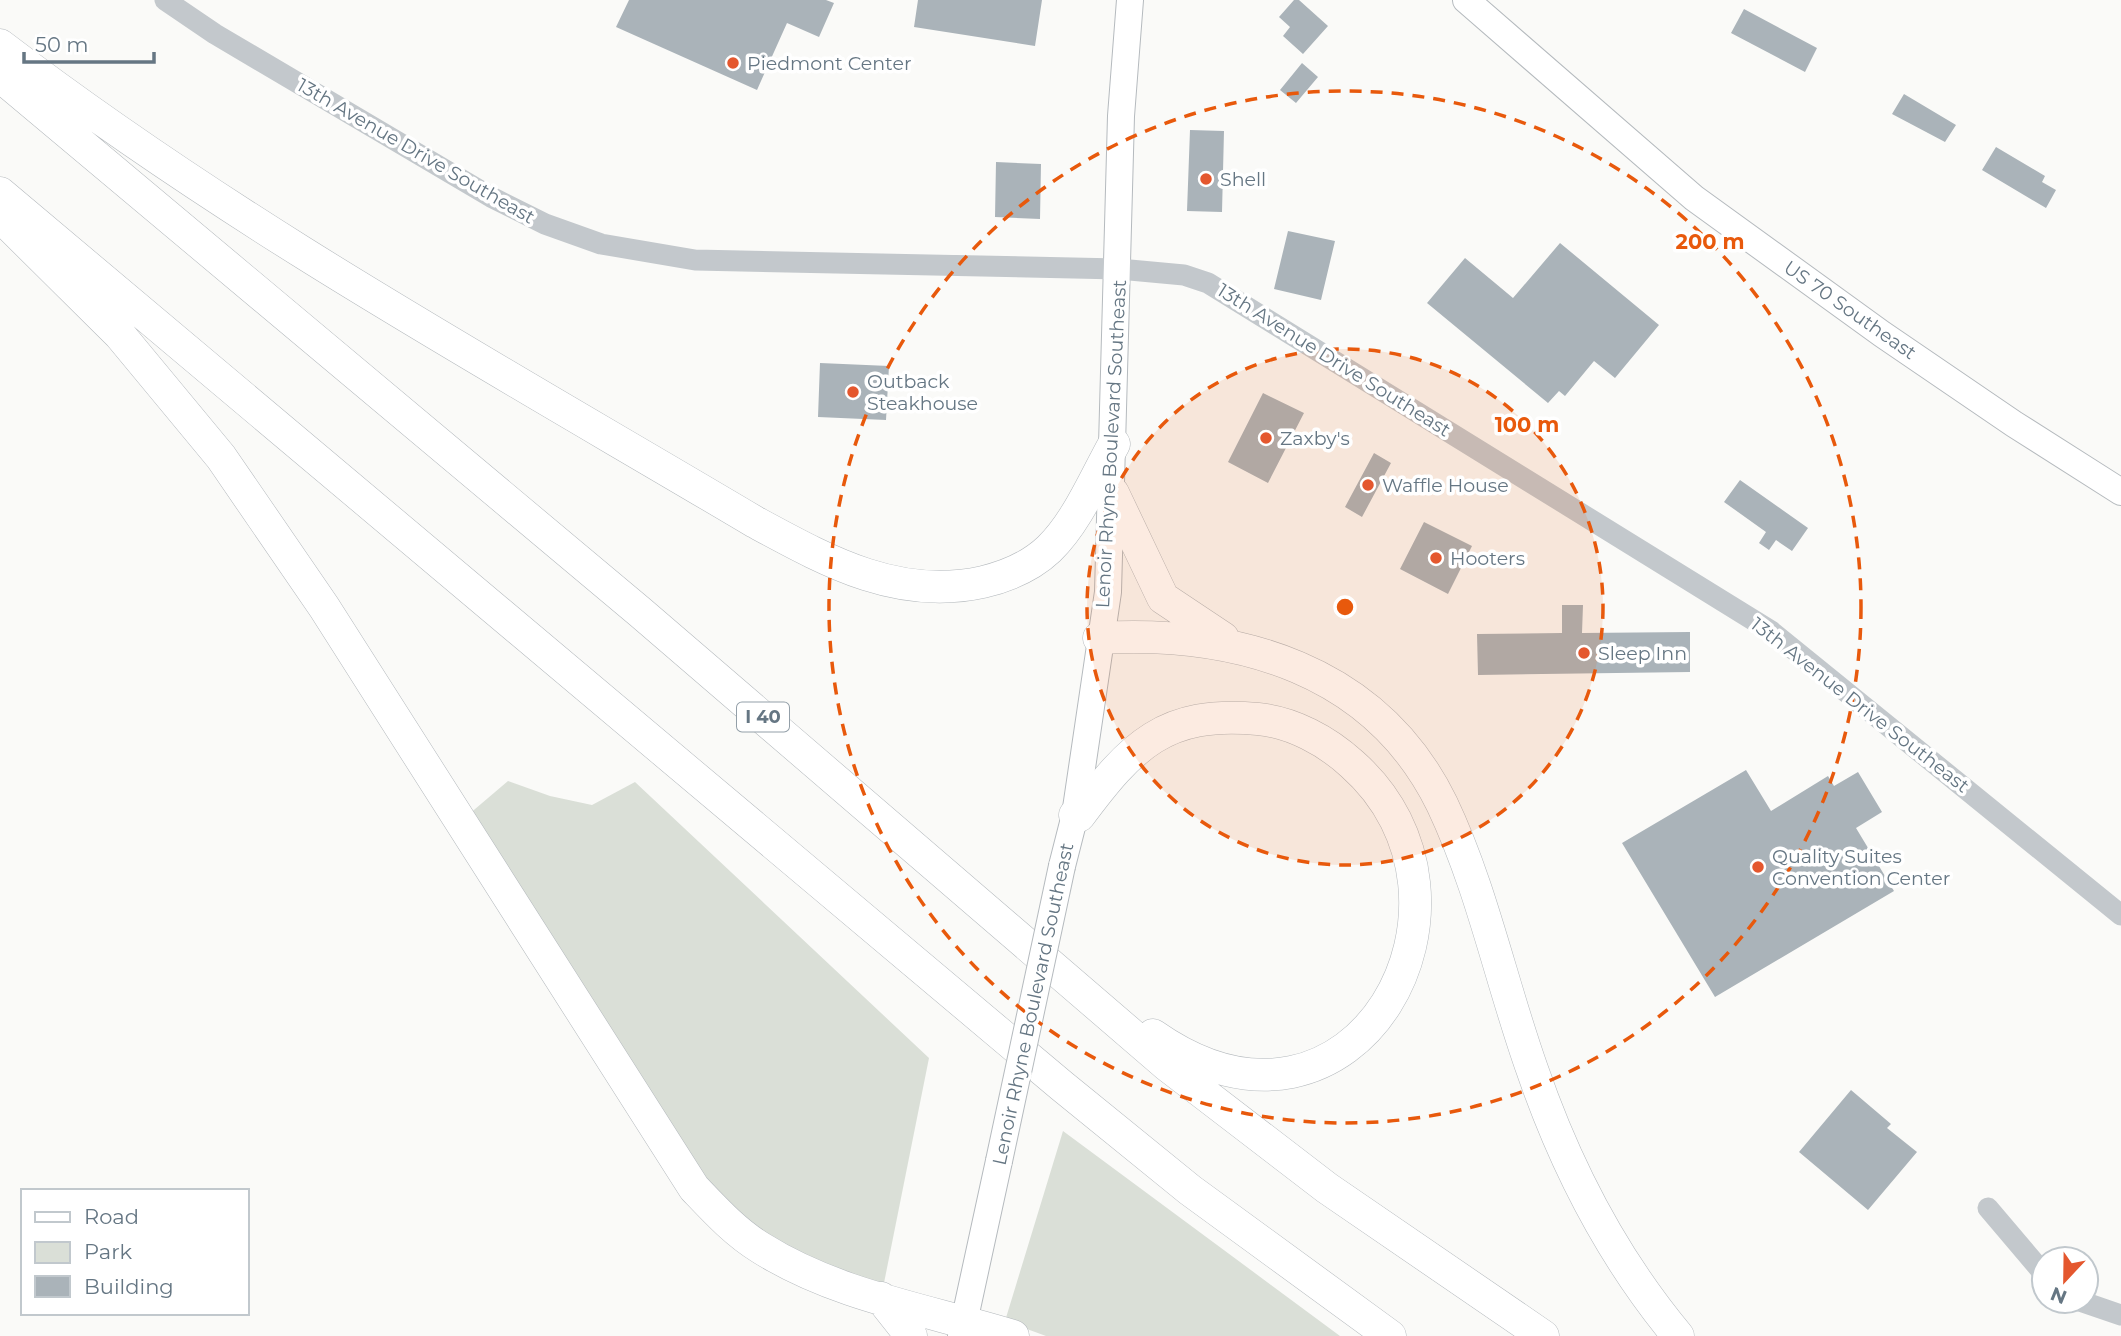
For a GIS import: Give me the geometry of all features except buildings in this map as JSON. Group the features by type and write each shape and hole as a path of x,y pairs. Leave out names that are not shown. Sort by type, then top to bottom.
{"highway":[{"path":"0,44 130,141 270,232 755,522 821,558 860,574 906,585 949,587 991,580 1020,570 1051,547 1063,532 1114,444"},
{"name":"I 40","path":"0,76 640,612 1168,1066 1317,1180 1543,1336"},
{"path":"0,193 1094,1112 1246,1232 1390,1336"},
{"path":"0,215 120,335 221,457 324,607 694,1188 724,1220 760,1247 823,1279 963,1328 1013,1336"},
{"path":"1113,493 1163,598 1204,628 1307,671 1349,696 1402,744 1430,784 1465,864 1533,1072 1569,1161 1624,1263 1678,1336"},
{"path":"1099,638 1181,637 1253,650"},
{"path":"1069,983 1196,1059 1245,1073 1296,1073 1339,1055 1377,1017 1404,968 1413,930 1415,903 1410,862 1401,836 1384,801 1369,780 1341,754 1319,740 1293,728 1263,720 1233,717 1202,719 1157,733 1105,782 1079,816 1075,815"},
{"path":"881,1298 911,1336"}],"main road":[{"name":"Lenoir Rhyne Boulevard Southeast","path":"963,1328 1075,815 1099,638 1108,593 1113,493 1121,116 1130,0"},
{"name":"US 70 Southeast","path":"1466,0 1705,206 1904,349 2121,492"}],"street":[{"name":"13th Avenue Drive Southeast","path":"165,0 215,34 491,197 544,224 601,244 695,260 1119,269 1184,275 1217,287 1727,602 1803,655 2121,915"},
{"path":"1988,1208 2030,1258"},
{"path":"2100,1307 2121,1314"}],"green space":[{"path":"508,781 550,796 592,805 635,782 929,1058 881,1298 823,1279 676,1164 468,815"},
{"path":"1063,1131 1340,1336 1046,1336 1005,1321"}],"place":[{"name":"Piedmont Center","path":"733,63"},
{"name":"Shell","path":"1206,179"},
{"name":"Outback Steakhouse","path":"853,392"},
{"name":"Zaxby's","path":"1266,438"},
{"name":"Waffle House","path":"1368,485"},
{"name":"Hooters","path":"1436,558"},
{"name":"Sleep Inn","path":"1584,653"},
{"name":"Quality Suites Convention Center","path":"1758,867"}]}
